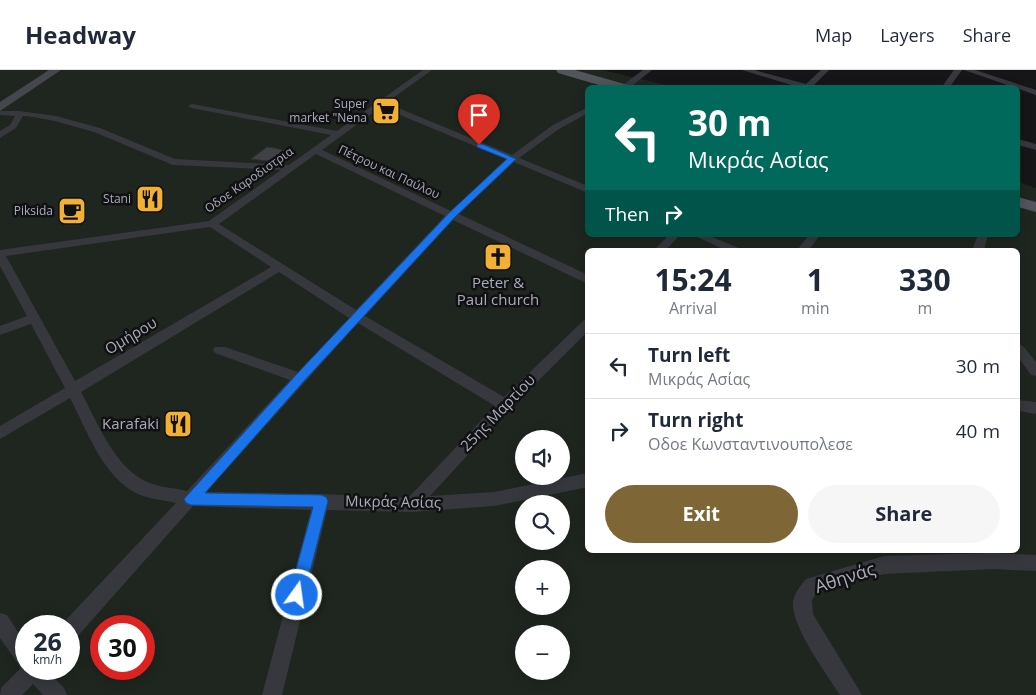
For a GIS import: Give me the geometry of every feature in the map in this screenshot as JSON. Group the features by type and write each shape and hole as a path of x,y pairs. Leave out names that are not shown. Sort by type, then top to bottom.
{"main road":[{"path":"0,107 56,70"},
{"path":"562,70 616,85"},
{"path":"1020,203 1036,207"}],"street":[{"name":"Oδοε Καροδιστρια","path":"0,254 212,224 428,70"},
{"path":"626,85 648,70"},
{"path":"746,70 802,85"},
{"path":"811,85 825,70"},
{"path":"948,85 958,70"},
{"path":"968,70 1012,85"},
{"path":"1020,88 1036,93"},
{"path":"381,104 585,189"},
{"path":"192,106 338,134"},
{"path":"80,619 452,215 512,159 556,127 585,111"},
{"path":"0,113 19,113 56,119 97,130 173,162 290,168"},
{"path":"0,135 16,124 19,120 19,113"},
{"path":"1020,143 1036,147"},
{"name":"Πέτρου και Παύλου","path":"315,150 585,279"},
{"path":"212,224 357,317 504,405"},
{"path":"662,248 673,237"},
{"path":"703,237 730,248"},
{"path":"805,248 813,237"},
{"name":"Μικράς Ασίας","path":"0,254 104,450 124,475 142,488 191,499 412,504 494,499 585,481"},
{"name":"Ομήρου","path":"0,433 280,267"},
{"path":"0,331 34,318"},
{"name":"25ης Μαρτίου","path":"412,504 504,405 585,326"},
{"path":"220,350 300,378"},
{"path":"1020,354 1036,370"},
{"path":"1020,406 1036,409"},
{"path":"272,695 321,501"},
{"name":"Αθηνάς","path":"852,695 807,622 802,606 805,592 812,585 884,566 994,561 1036,563"},
{"path":"0,622 15,643"},
{"path":"8,695 21,680"},
{"path":"44,680 57,695"}],"shaded area":[{"path":"0,70 602,70 666,85 585,85 585,237 1020,237 1020,183 1036,188 1036,695 0,695"}],"building":[{"path":"267,147 290,152 276,162 251,159"}],"place":[{"name":"Super market \"Nena","path":"386,111"},
{"name":"Stani","path":"150,199"},
{"name":"Piksida","path":"72,211"},
{"name":"Peter & Paul church","path":"498,257"},
{"name":"Karafaki","path":"178,424"}],"route":[{"path":"297,595 321,501 191,499 300,378 452,215 512,159 479,145"}]}
